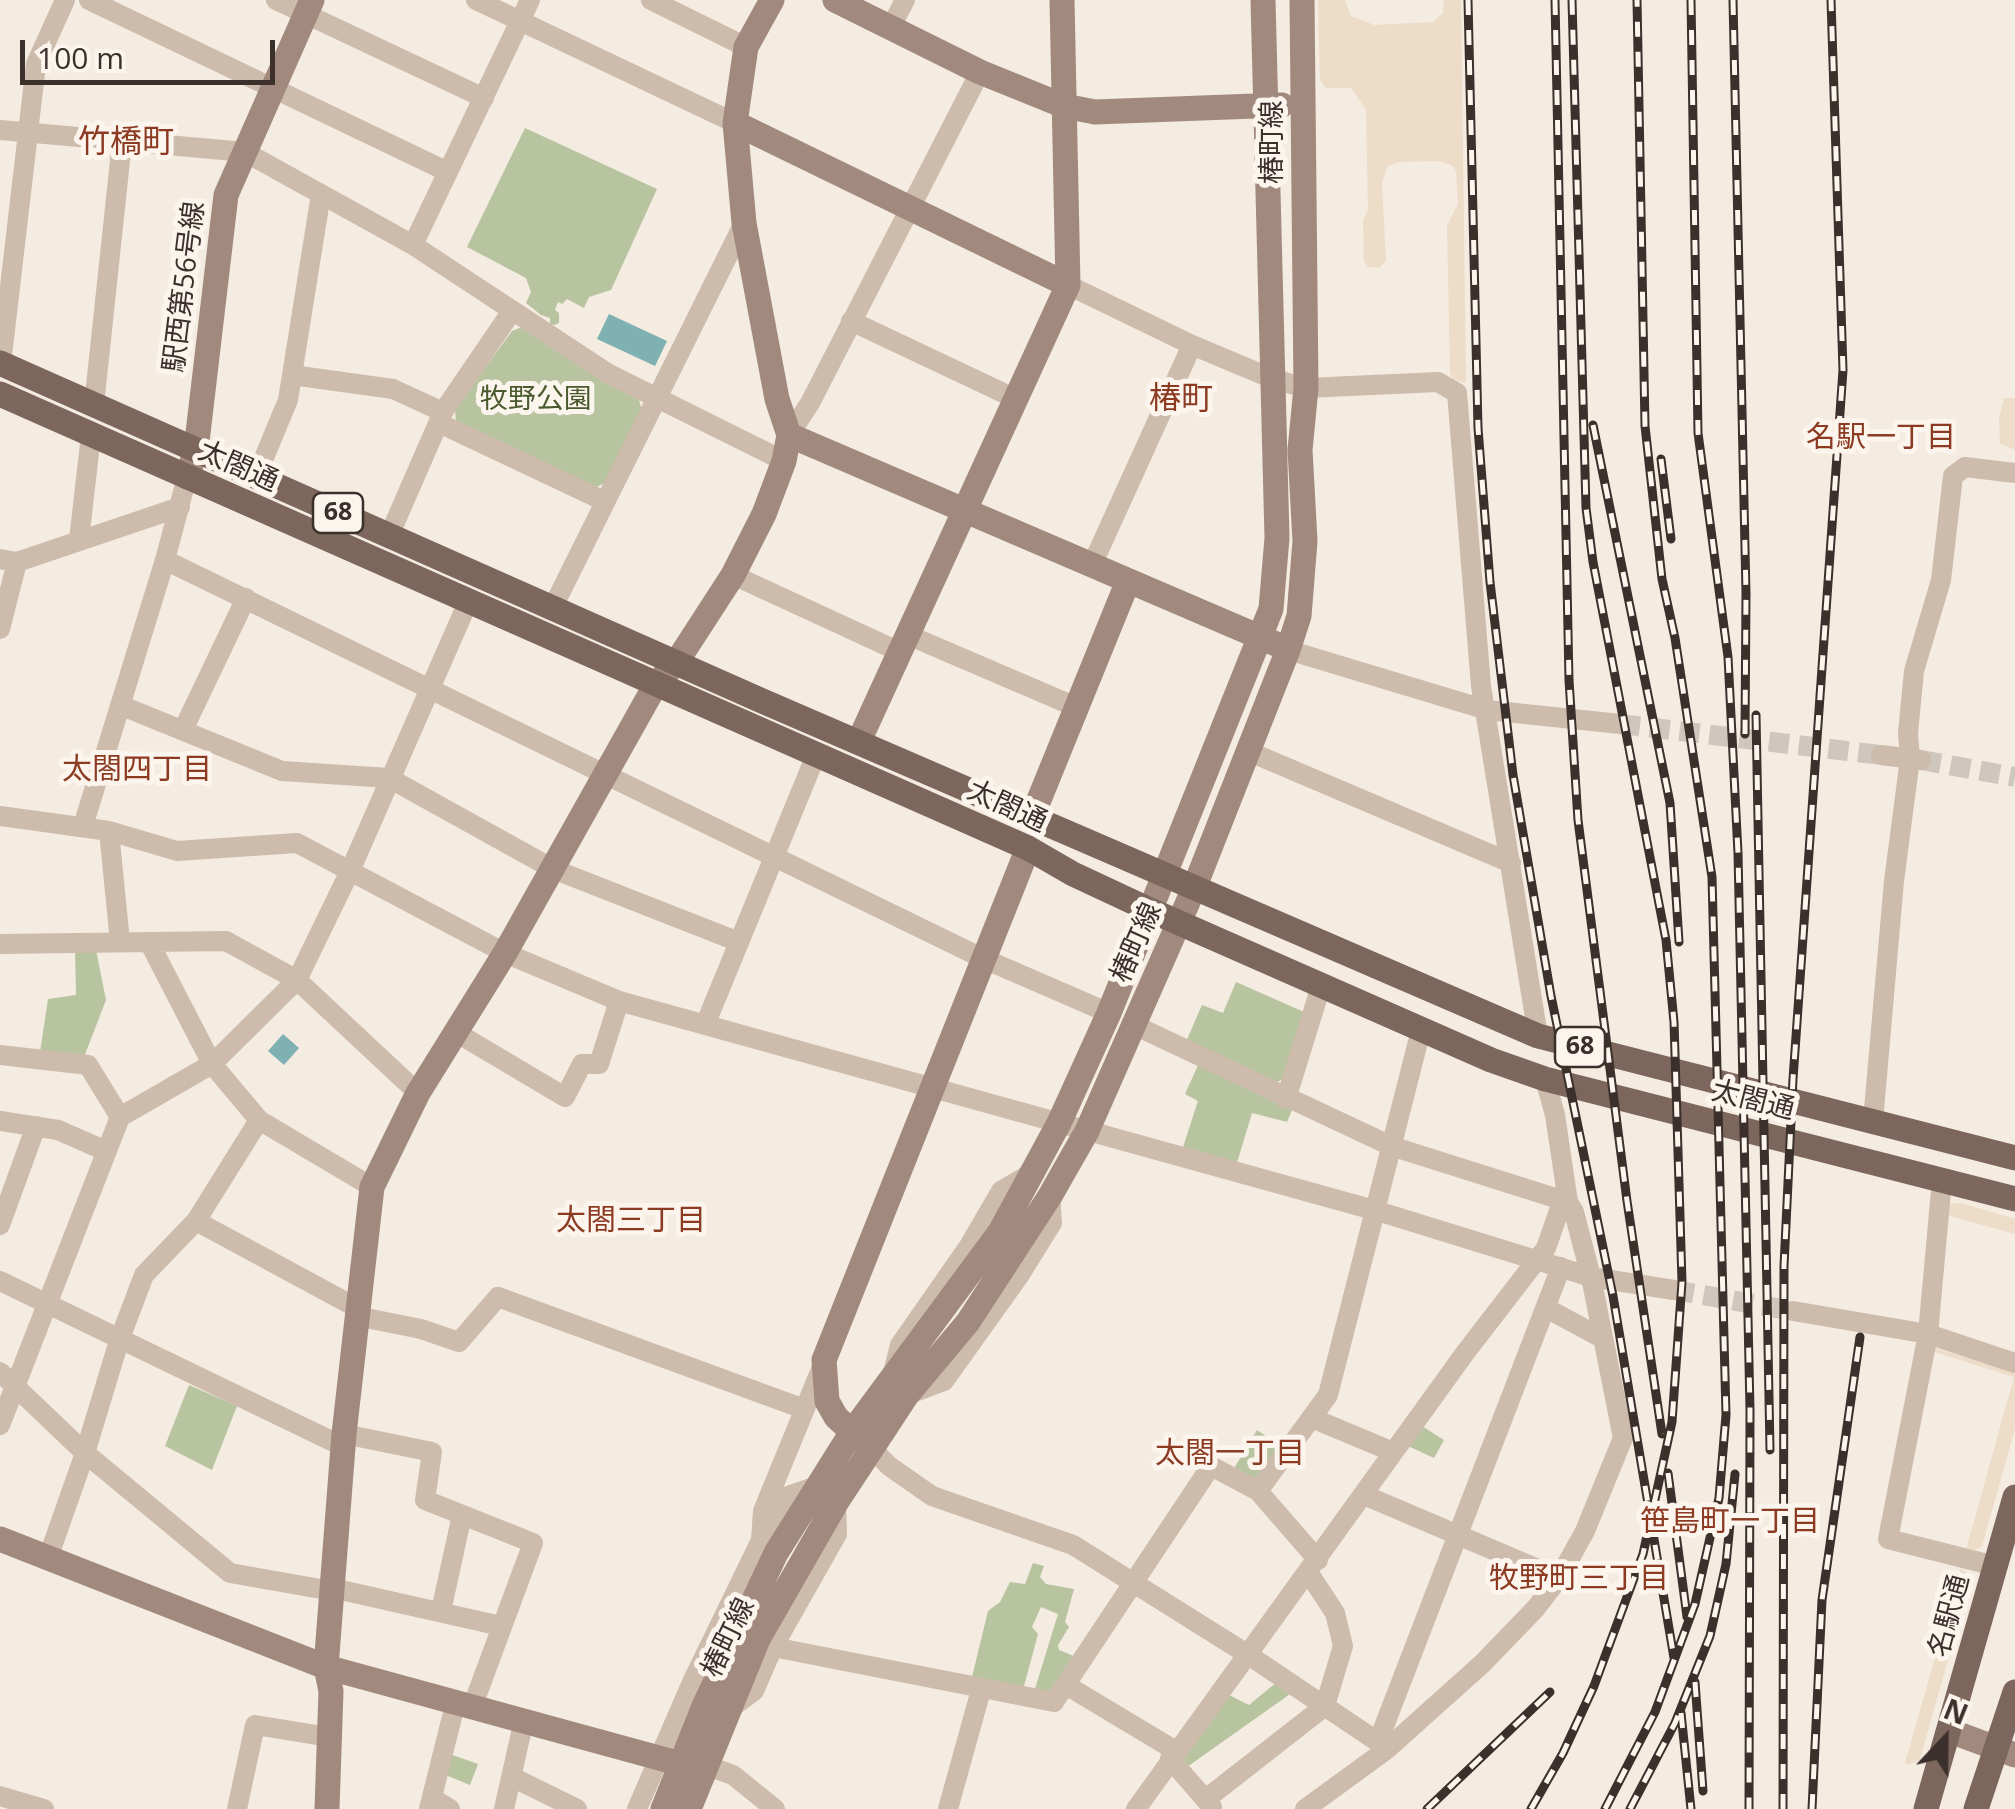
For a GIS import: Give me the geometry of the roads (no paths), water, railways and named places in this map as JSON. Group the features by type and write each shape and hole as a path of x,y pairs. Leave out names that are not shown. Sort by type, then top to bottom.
{"main road":[{"name":"太閤通","path":"0,364 676,663 1538,1036 2015,1158"},
{"name":"太閤通","path":"0,394 1028,848 1073,874 1321,986 1544,1079 2015,1198"},
{"name":"名駅通","path":"1926,1809 2015,1497"},
{"path":"1976,1809 2006,1752 2015,1692"}],"street":[{"path":"0,364 36,64 64,0"},
{"path":"90,0 448,172"},
{"path":"276,0 309,7 484,98"},
{"path":"476,0 1192,345 1273,378 1306,388 1438,382 1458,394 1481,686 1538,1036"},
{"path":"414,245 530,0"},
{"path":"651,0 746,47"},
{"path":"772,0 746,47 736,124 744,223 778,400 789,435 1288,650 1487,710 1620,724"},
{"path":"835,0 980,72 1064,106 1095,112 1302,104"},
{"path":"891,27 905,0"},
{"path":"859,741 1068,285 1062,0"},
{"name":"椿町線","path":"689,1809 705,1770 715,1708 776,1552 826,1495 899,1388 1000,1232 1059,1123 1109,1013 1272,609 1278,538 1263,0"},
{"name":"椿町線","path":"899,1388 968,1322 1050,1196 1086,1130 1195,886 1250,752 1298,616 1305,541 1300,450 1306,388 1302,0"},
{"name":"駅西第56号線","path":"186,477 196,450 226,195 309,7"},
{"path":"327,1809 331,1691 326,1668 343,1440 372,1187 418,1093 553,869 656,684 676,663 733,575 764,514 784,461 789,435 810,403 980,72"},
{"path":"0,130 245,152 414,245 610,374 784,461"},
{"path":"94,405 122,142"},
{"path":"256,477 288,400 321,194"},
{"path":"552,608 744,223"},
{"path":"389,536 441,418 512,311"},
{"path":"851,321 1014,398"},
{"path":"1092,565 1192,345"},
{"path":"292,375 393,389 441,418 604,501"},
{"path":"79,540 91,435"},
{"path":"1874,1121 1894,881 1916,759 1908,733 1914,670 1940,580 1954,476 1965,467 2015,473"},
{"path":"84,826 166,560 186,477"},
{"path":"0,629 8,560 180,507"},
{"path":"166,560 982,958 1109,1013"},
{"path":"733,575 1076,707"},
{"path":"1032,817 1128,580"},
{"path":"183,730 246,598"},
{"path":"0,1425 8,1379 47,1304 120,1117 212,1064 297,980 350,871 468,602"},
{"path":"120,704 282,770 389,778 553,869 740,942"},
{"path":"1250,752 1511,863"},
{"path":"705,1025 816,755"},
{"path":"1881,755 1916,759"},
{"path":"0,816 84,826 177,850 297,842 504,953 619,1001 1374,1210 1591,1277 1674,1290"},
{"path":"110,831 120,942"},
{"path":"760,1540 763,1511 1028,848"},
{"path":"0,944 226,941 297,980 418,1093"},
{"path":"150,942 212,1064 259,1120 372,1187"},
{"path":"1286,1099 1321,986"},
{"path":"457,1033 565,1097 582,1064 599,1064 619,1001"},
{"path":"1134,1025 1390,1146 1568,1202"},
{"path":"1258,1491 1328,1396 1422,1030"},
{"path":"0,1055 88,1064 120,1117"},
{"path":"1305,1809 1484,1663 1536,1608 1559,1578 1585,1531 1623,1438 1591,1277 1568,1202 1544,1079"},
{"path":"48,1558 118,1341 144,1275 196,1221 259,1120"},
{"path":"0,1121 58,1130 106,1151"},
{"path":"0,1224 36,1126"},
{"path":"1942,1180 1928,1334 1888,1539 1995,1566"},
{"path":"1136,1809 1392,1452 1546,1248 1560,1208 1568,1202"},
{"path":"196,1221 357,1312 459,1342 498,1298 804,1409"},
{"path":"1382,1746 1561,1267"},
{"path":"0,1281 118,1341 343,1440 432,1452 425,1500 532,1543 502,1626 464,1703 430,1803 450,1809"},
{"path":"1546,1308 1600,1337"},
{"path":"1792,1311 1928,1334 2015,1363"},
{"path":"824,1360 826,1401 836,1417 932,1496 1073,1545 1247,1654 1382,1746"},
{"path":"8,1379 85,1453 230,1574 332,1590 502,1626"},
{"path":"1312,1418 1392,1452"},
{"path":"773,1646 1054,1702 1210,1466 1258,1491 1313,1566 1334,1613 1343,1646 1324,1706 1210,1804 1173,1755 1066,1685"},
{"path":"641,1799 670,1762 694,1680 760,1540 788,1496 826,1495 837,1534 773,1646 754,1691 715,1708 694,1680"},
{"path":"1364,1495 1559,1578"},
{"path":"440,1611 462,1516"},
{"path":"0,1539 326,1668 670,1762 719,1770 733,1776 775,1809"},
{"path":"948,1809 982,1690"},
{"name":"椿町線","path":"662,1809 670,1762 715,1708"},
{"path":"504,1809 524,1720"},
{"path":"237,1809 255,1725 329,1737"},
{"path":"1950,1731 2006,1752"},
{"path":"701,1809 705,1770"},
{"path":"512,1777 577,1809"},
{"path":"0,1796 44,1809"}],"water":[{"path":"609,314 667,341 655,366 597,339"},
{"path":"283,1034 299,1048 284,1065 268,1051"}],"tunnel":[{"path":"1620,724 1881,755"},
{"path":"1921,760 2015,777"},
{"path":"1674,1290 1793,1311"}],"railway":[{"path":"1468,0 1478,428 1490,582 1513,775 1551,996 1613,1296 1674,1658"},
{"path":"1555,0 1569,680 1578,820 1627,1201 1662,1434"},
{"path":"1531,1809 1594,1686 1643,1554 1672,1422 1682,1282 1674,1022 1666,940 1586,508 1572,0"},
{"path":"1605,1809 1655,1712 1695,1604 1719,1498 1726,1415 1712,877 1675,638 1662,579 1645,426 1637,0"},
{"path":"1691,0 1698,433 1728,657 1738,853 1750,1410 1749,1809"},
{"path":"1733,0 1746,593 1745,734"},
{"path":"1783,1809 1784,1266 1793,1079 1843,370 1831,0"},
{"path":"1593,425 1670,803 1679,942"},
{"path":"1661,459 1671,539"},
{"path":"1756,715 1770,1450"},
{"path":"1812,1809 1822,1600 1860,1337"},
{"path":"1668,1473 1687,1617"},
{"path":"1630,1809 1675,1723 1710,1636 1726,1564 1735,1474"},
{"path":"1695,1682 1703,1791"},
{"path":"1427,1809 1550,1692"},
{"path":"1681,1713 1691,1809"}],"district":[{"name":"竹橋町","path":"126,143"},
{"name":"椿町","path":"1181,400"},
{"name":"名駅一丁目","path":"1881,438"},
{"name":"太閤四丁目","path":"137,770"},
{"name":"太閤三丁目","path":"631,1221"},
{"name":"太閤一丁目","path":"1230,1454"},
{"name":"笹島町一丁目","path":"1730,1522"},
{"name":"牧野町三丁目","path":"1579,1579"}],"park label":[{"name":"牧野公園","path":"536,400"}]}
